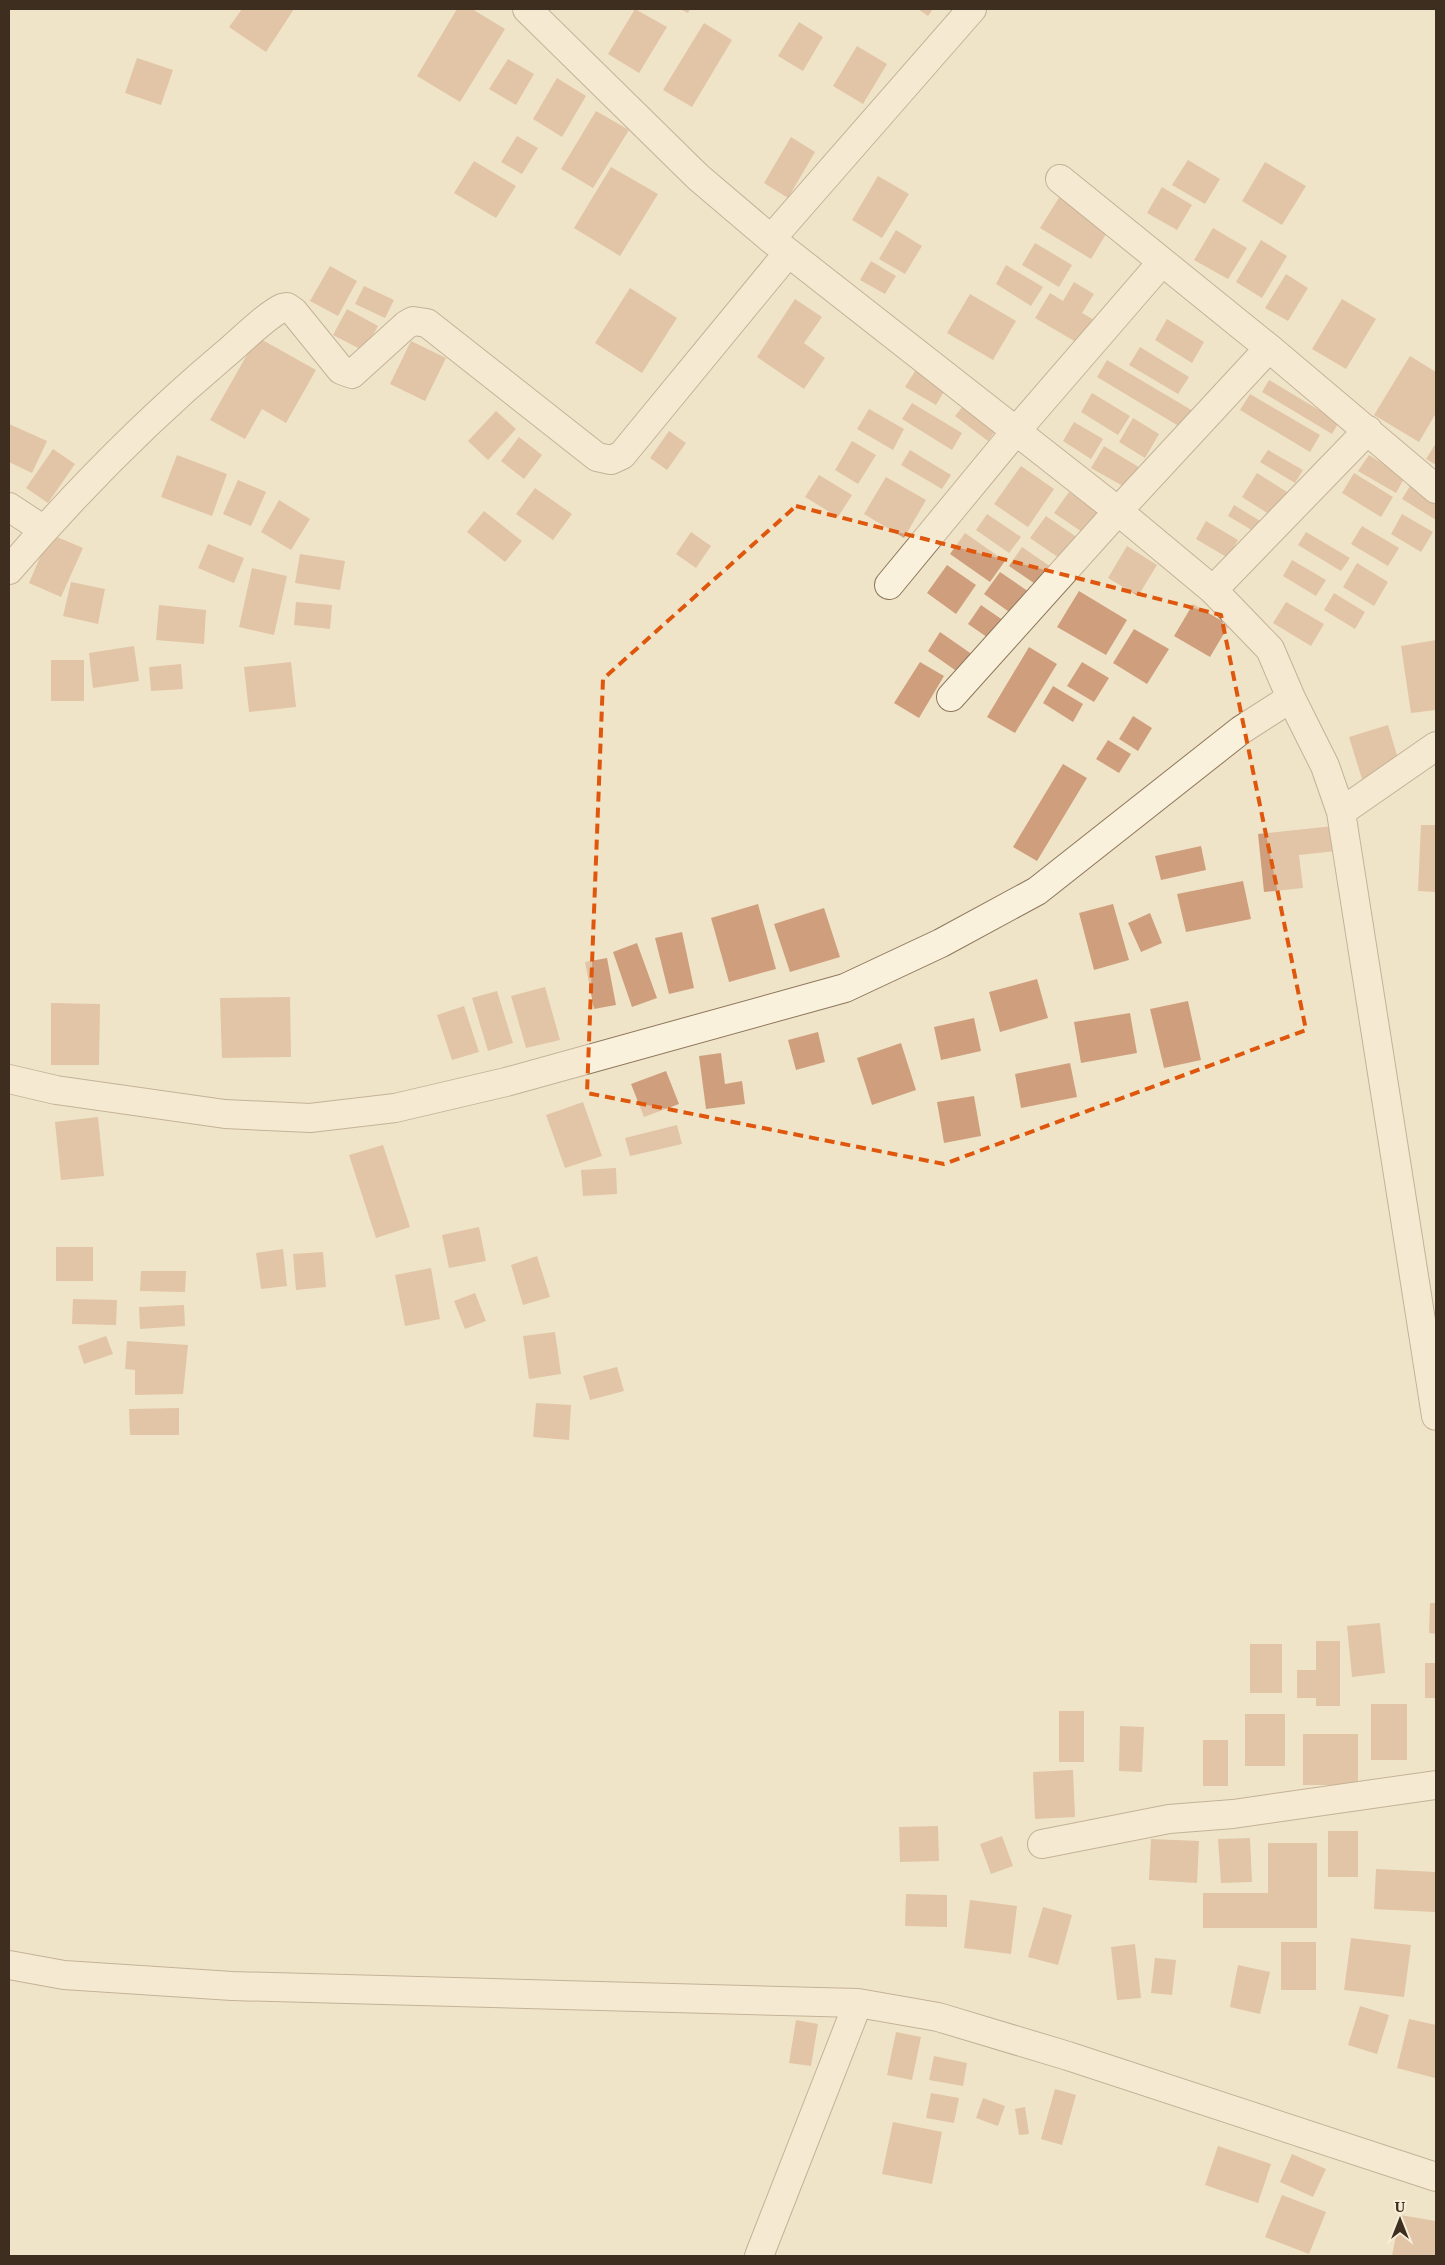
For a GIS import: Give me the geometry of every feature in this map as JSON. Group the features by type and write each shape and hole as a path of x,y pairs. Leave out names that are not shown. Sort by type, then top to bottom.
{"street":[{"path":"528,9 698,177 780,246 1118,511 1213,590 1270,649 1324,766 1342,812 1436,1416"},
{"path":"9,570 134,435 278,309 287,307 294,312 341,370 349,374 352,374 406,324 413,321 427,323 597,457 603,460 617,459 780,246 972,9"},
{"path":"1060,179 1368,430 1436,488"},
{"path":"889,585 1016,431 1162,262"},
{"path":"951,697 1268,348"},
{"path":"1213,590 1368,430"},
{"path":"9,507 44,530"},
{"path":"9,1079 56,1090 225,1114 310,1118 395,1108 487,1086 845,988 941,943 1037,891 1241,730 1291,698"},
{"path":"1342,812 1436,746"},
{"path":"1042,1844 1169,1819 1233,1814 1436,1785"},
{"path":"9,1965 64,1975 232,1986 858,2004 938,2017 1068,2056 1436,2176"},
{"path":"759,2256 858,2004"}],"highlighted area":[{"path":"796,506 1221,615 1306,1030 944,1164 587,1093 603,679"}],"building":[{"path":"242,9 294,9 266,52 229,27"},
{"path":"457,9 472,9 505,29 460,102 417,76"},
{"path":"635,9 667,27 639,73 608,54"},
{"path":"680,9 690,9 688,13"},
{"path":"918,9 933,9 928,16"},
{"path":"799,22 823,37 803,71 778,56"},
{"path":"704,23 732,40 692,107 663,90"},
{"path":"857,46 887,64 863,104 833,86"},
{"path":"137,58 173,70 161,105 125,93"},
{"path":"508,59 534,74 516,105 489,89"},
{"path":"557,78 586,96 562,137 533,119"},
{"path":"596,111 629,130 593,188 561,169"},
{"path":"517,136 538,148 522,174 501,162"},
{"path":"791,137 815,152 788,198 764,183"},
{"path":"1188,160 1220,179 1205,204 1172,185"},
{"path":"474,161 516,186 496,218 454,193"},
{"path":"1265,162 1306,186 1282,225 1242,201"},
{"path":"611,167 658,194 620,256 574,228"},
{"path":"878,176 909,194 882,238 852,220"},
{"path":"1162,187 1192,205 1177,230 1147,213"},
{"path":"1060,196 1111,226 1091,259 1040,228"},
{"path":"1213,228 1247,248 1228,279 1194,260"},
{"path":"896,230 922,246 905,274 879,259"},
{"path":"1261,240 1287,256 1262,298 1236,282"},
{"path":"1035,243 1072,265 1059,287 1022,265"},
{"path":"871,261 896,276 885,294 860,280"},
{"path":"1006,265 1043,287 1031,306 996,284"},
{"path":"330,266 357,281 338,316 310,301"},
{"path":"1286,274 1308,288 1288,321 1265,308"},
{"path":"1074,282 1094,294 1082,313 1096,321 1081,345 1035,318 1050,293 1063,301"},
{"path":"364,286 394,300 385,318 355,304"},
{"path":"630,288 677,318 642,373 595,343"},
{"path":"970,294 1016,321 993,360 947,333"},
{"path":"795,299 822,317 804,343 825,358 804,389 757,357"},
{"path":"1342,299 1376,319 1346,369 1312,349"},
{"path":"347,309 378,326 364,351 333,335"},
{"path":"1167,319 1204,342 1192,363 1155,340"},
{"path":"257,337 316,370 286,423 262,409 245,439 210,420"},
{"path":"411,341 446,358 425,401 390,384"},
{"path":"1140,347 1189,377 1178,394 1129,365"},
{"path":"1410,356 1436,372 1436,413 1419,442 1374,415"},
{"path":"1107,360 1193,411 1182,428 1097,377"},
{"path":"919,365 949,383 936,405 905,387"},
{"path":"1269,380 1339,422 1332,434 1262,392"},
{"path":"1092,393 1130,416 1118,435 1081,412"},
{"path":"1250,394 1320,435 1310,452 1240,410"},
{"path":"967,401 999,426 988,441 955,416"},
{"path":"912,403 962,433 952,450 902,419"},
{"path":"869,409 904,429 893,450 857,429"},
{"path":"496,411 516,429 488,460 468,441"},
{"path":"1133,418 1159,434 1145,458 1119,442"},
{"path":"1074,422 1103,439 1091,459 1063,441"},
{"path":"9,424 47,441 32,473 9,462"},
{"path":"669,431 686,443 667,470 650,458"},
{"path":"519,437 542,455 524,479 501,461"},
{"path":"852,441 876,455 858,484 835,470"},
{"path":"1436,443 1436,465 1426,459"},
{"path":"1104,446 1142,469 1130,490 1091,468"},
{"path":"53,449 75,464 48,503 26,488"},
{"path":"910,450 951,475 942,489 901,465"},
{"path":"1268,450 1303,470 1295,483 1260,462"},
{"path":"177,455 227,474 212,516 161,497"},
{"path":"1369,455 1405,477 1396,493 1358,471"},
{"path":"1021,466 1054,489 1028,527 994,504"},
{"path":"1257,473 1287,492 1272,516 1242,497"},
{"path":"1354,473 1393,497 1381,517 1342,493"},
{"path":"819,475 852,495 838,517 805,497"},
{"path":"886,477 926,500 904,538 864,514"},
{"path":"238,480 266,492 251,526 223,514"},
{"path":"1413,481 1436,495 1436,520 1402,499"},
{"path":"535,488 572,514 553,540 516,514"},
{"path":"1069,492 1105,517 1091,538 1054,513"},
{"path":"279,500 310,519 291,550 261,532"},
{"path":"1234,505 1262,522 1255,532 1228,516"},
{"path":"484,511 522,541 505,562 467,532"},
{"path":"987,514 1021,537 1009,553 976,530"},
{"path":"1402,514 1433,532 1421,552 1391,534"},
{"path":"1046,516 1078,538 1062,560 1030,538"},
{"path":"1206,521 1238,540 1228,558 1196,539"},
{"path":"1362,526 1399,548 1388,566 1351,544"},
{"path":"691,532 711,546 696,568 676,554"},
{"path":"1306,532 1350,558 1341,571 1298,545"},
{"path":"965,533 1005,561 990,582 950,554"},
{"path":"50,534 83,548 61,597 29,583"},
{"path":"208,544 244,558 234,583 198,568"},
{"path":"1127,546 1157,565 1138,596 1108,578"},
{"path":"1022,547 1057,571 1044,590 1009,566"},
{"path":"300,554 345,561 340,590 295,583"},
{"path":"1292,560 1326,580 1316,596 1283,576"},
{"path":"1357,563 1388,582 1374,606 1343,587"},
{"path":"947,565 976,585 956,614 927,593"},
{"path":"252,568 287,576 274,635 239,627"},
{"path":"1000,572 1035,596 1019,619 984,594"},
{"path":"71,582 105,589 98,624 63,616"},
{"path":"1079,591 1127,620 1106,655 1057,627"},
{"path":"1334,593 1365,612 1355,629 1324,610"},
{"path":"296,602 332,605 330,629 294,625"},
{"path":"1286,602 1324,624 1311,646 1273,623"},
{"path":"1193,604 1229,625 1210,657 1174,636"},
{"path":"159,605 206,610 204,644 156,640"},
{"path":"981,605 1010,625 997,644 968,624"},
{"path":"1134,629 1169,649 1147,684 1113,663"},
{"path":"940,632 976,657 962,675 928,651"},
{"path":"1436,640 1436,710 1411,713 1401,646"},
{"path":"134,646 139,681 93,688 89,653"},
{"path":"1029,647 1057,664 1015,733 987,717"},
{"path":"51,660 84,660 84,701 51,701"},
{"path":"291,662 296,707 249,712 244,667"},
{"path":"920,662 944,676 919,718 894,703"},
{"path":"1082,662 1109,678 1094,702 1067,686"},
{"path":"181,664 183,689 151,691 149,667"},
{"path":"1053,686 1083,704 1073,722 1043,703"},
{"path":"1133,716 1152,728 1138,751 1119,739"},
{"path":"1388,725 1401,769 1362,779 1349,737"},
{"path":"1108,740 1131,754 1119,773 1096,759"},
{"path":"1063,764 1087,778 1037,861 1013,847"},
{"path":"1343,825 1345,850 1299,855 1303,888 1264,892 1258,834"},
{"path":"1421,825 1436,825 1436,892 1418,891"},
{"path":"1201,846 1206,870 1161,880 1155,856"},
{"path":"1243,881 1251,919 1186,932 1177,894"},
{"path":"758,904 776,969 729,982 711,918"},
{"path":"1113,904 1129,960 1094,970 1079,913"},
{"path":"824,908 840,957 790,972 774,924"},
{"path":"1150,913 1162,943 1141,952 1128,923"},
{"path":"682,932 694,988 669,994 655,938"},
{"path":"637,943 657,998 632,1007 613,952"},
{"path":"607,958 616,1005 594,1009 585,962"},
{"path":"1037,979 1048,1018 1000,1032 989,992"},
{"path":"545,987 560,1040 526,1048 511,996"},
{"path":"497,991 513,1043 488,1051 472,998"},
{"path":"290,997 291,1057 222,1058 220,998"},
{"path":"1188,1001 1201,1060 1164,1068 1150,1009"},
{"path":"51,1003 100,1004 99,1065 51,1065"},
{"path":"464,1006 479,1052 452,1060 437,1015"},
{"path":"1130,1013 1137,1053 1081,1063 1074,1022"},
{"path":"974,1018 981,1051 941,1060 934,1027"},
{"path":"818,1032 825,1062 796,1070 788,1040"},
{"path":"901,1043 916,1090 872,1105 857,1058"},
{"path":"721,1053 725,1084 742,1081 745,1104 706,1109 699,1056"},
{"path":"1070,1063 1077,1097 1021,1108 1015,1074"},
{"path":"666,1071 679,1104 644,1117 631,1084"},
{"path":"974,1096 981,1136 944,1143 937,1102"},
{"path":"583,1102 602,1156 565,1168 546,1115"},
{"path":"98,1117 104,1176 61,1180 55,1122"},
{"path":"677,1125 682,1144 630,1156 625,1138"},
{"path":"383,1145 410,1227 376,1238 349,1155"},
{"path":"616,1168 617,1194 583,1196 581,1170"},
{"path":"479,1227 486,1261 449,1268 442,1235"},
{"path":"56,1247 93,1247 93,1281 56,1281"},
{"path":"283,1249 287,1286 261,1289 256,1253"},
{"path":"323,1252 326,1287 296,1290 293,1254"},
{"path":"537,1256 550,1297 523,1305 511,1265"},
{"path":"431,1268 440,1319 405,1326 395,1275"},
{"path":"141,1271 186,1271 185,1292 140,1291"},
{"path":"475,1293 486,1321 465,1329 454,1301"},
{"path":"73,1299 117,1300 116,1325 72,1324"},
{"path":"184,1305 185,1326 140,1329 139,1307"},
{"path":"555,1332 561,1374 529,1379 523,1336"},
{"path":"106,1336 113,1354 84,1364 78,1346"},
{"path":"127,1341 188,1345 183,1394 135,1395 135,1370 125,1369"},
{"path":"617,1367 624,1391 590,1400 583,1376"},
{"path":"536,1403 571,1405 569,1440 533,1437"},
{"path":"179,1408 179,1435 130,1435 129,1409"},
{"path":"1430,1603 1436,1603 1436,1634 1429,1633"},
{"path":"1380,1623 1385,1673 1352,1677 1347,1626"},
{"path":"1316,1641 1340,1641 1340,1706 1316,1706 1316,1698 1297,1698 1297,1670 1316,1670"},
{"path":"1250,1644 1282,1644 1282,1693 1250,1693"},
{"path":"1425,1663 1436,1663 1436,1698 1425,1698"},
{"path":"1371,1704 1407,1704 1407,1760 1371,1760"},
{"path":"1059,1711 1084,1711 1084,1762 1059,1762"},
{"path":"1245,1714 1285,1714 1285,1766 1245,1766"},
{"path":"1120,1726 1144,1727 1142,1772 1119,1771"},
{"path":"1303,1734 1358,1734 1358,1785 1303,1785"},
{"path":"1203,1740 1228,1740 1228,1786 1203,1786"},
{"path":"1073,1770 1075,1817 1035,1819 1033,1772"},
{"path":"938,1826 939,1861 900,1862 899,1827"},
{"path":"1328,1831 1358,1831 1358,1877 1328,1877"},
{"path":"1002,1836 1013,1866 991,1874 980,1844"},
{"path":"1250,1838 1252,1882 1221,1883 1218,1839"},
{"path":"1151,1839 1199,1841 1197,1883 1149,1880"},
{"path":"1268,1843 1317,1843 1317,1928 1203,1928 1203,1893 1268,1893"},
{"path":"1376,1869 1436,1872 1435,1912 1374,1909"},
{"path":"906,1894 947,1895 947,1927 905,1926"},
{"path":"970,1900 1017,1906 1011,1954 964,1948"},
{"path":"1043,1907 1072,1915 1058,1965 1028,1957"},
{"path":"1351,1938 1411,1945 1404,1997 1344,1990"},
{"path":"1281,1942 1316,1942 1316,1990 1281,1990"},
{"path":"1135,1944 1141,1998 1117,2000 1111,1947"},
{"path":"1155,1958 1176,1960 1172,1995 1151,1993"},
{"path":"1238,1965 1270,1972 1260,2014 1230,2007"},
{"path":"1360,2006 1389,2015 1377,2054 1348,2045"},
{"path":"1409,2019 1436,2025 1435,2078 1397,2068"},
{"path":"796,2020 818,2024 811,2066 789,2063"},
{"path":"896,2032 921,2037 912,2080 887,2075"},
{"path":"934,2056 967,2063 963,2086 929,2080"},
{"path":"1055,2089 1076,2095 1062,2145 1041,2139"},
{"path":"931,2093 959,2098 954,2123 926,2118"},
{"path":"983,2098 1005,2106 998,2126 976,2118"},
{"path":"1025,2107 1029,2134 1019,2135 1015,2109"},
{"path":"893,2122 942,2132 932,2184 882,2174"},
{"path":"1218,2146 1271,2164 1258,2203 1205,2185"},
{"path":"1292,2154 1326,2169 1313,2197 1280,2182"},
{"path":"1282,2195 1326,2212 1309,2254 1265,2237"},
{"path":"1400,2215 1436,2221 1436,2256 1392,2256"}]}
